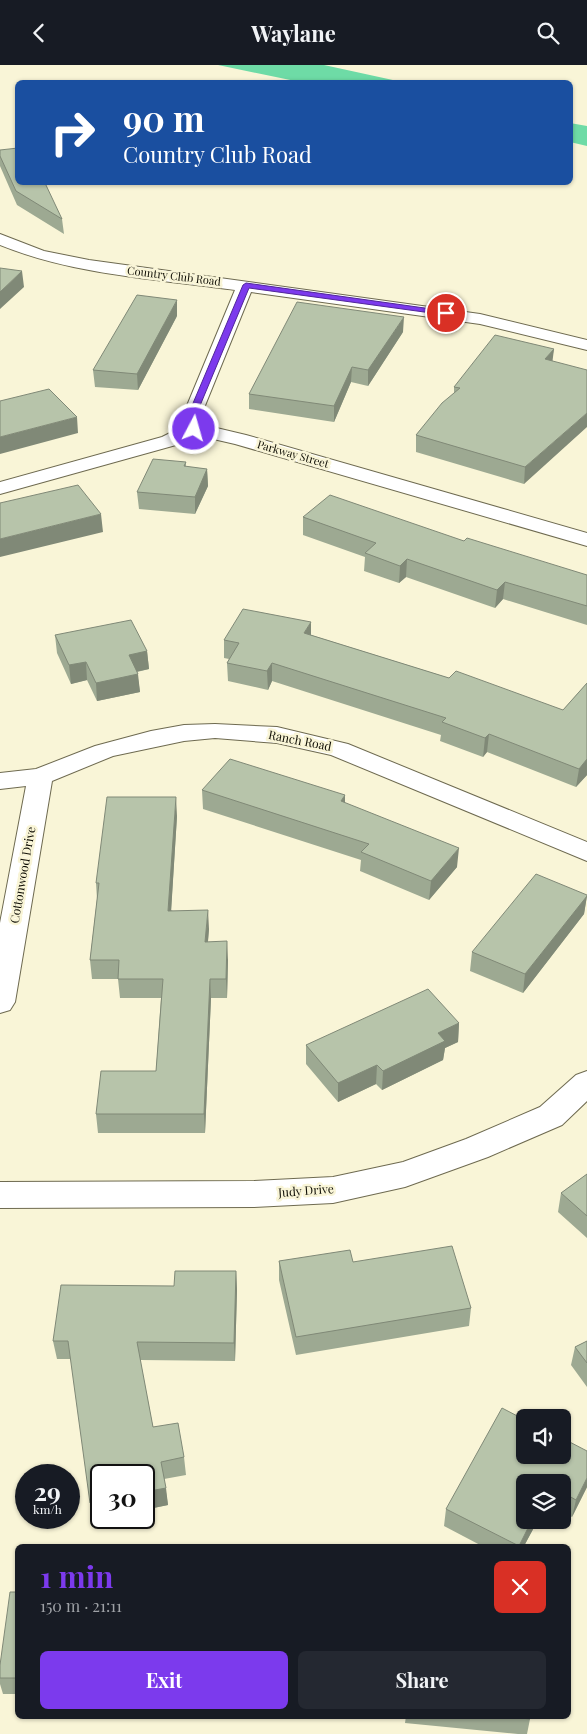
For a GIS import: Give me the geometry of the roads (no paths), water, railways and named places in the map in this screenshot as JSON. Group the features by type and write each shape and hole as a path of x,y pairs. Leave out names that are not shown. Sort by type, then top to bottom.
{"street":[{"name":"Country Club Road","path":"0,239 40,255 88,265 246,285 480,319 587,345"},
{"path":"0,488 169,441 194,429 195,408 246,285"},
{"name":"Parkway Street","path":"194,429 239,439 587,540"},
{"name":"Ranch Road","path":"0,781 40,777 104,751 184,733 216,731 276,735 339,749 587,852"},
{"name":"Cottonwood Drive","path":"0,1001 40,777"},
{"name":"Judy Drive","path":"0,1195 254,1194 333,1190 405,1174 510,1134 552,1116 587,1083"}]}
